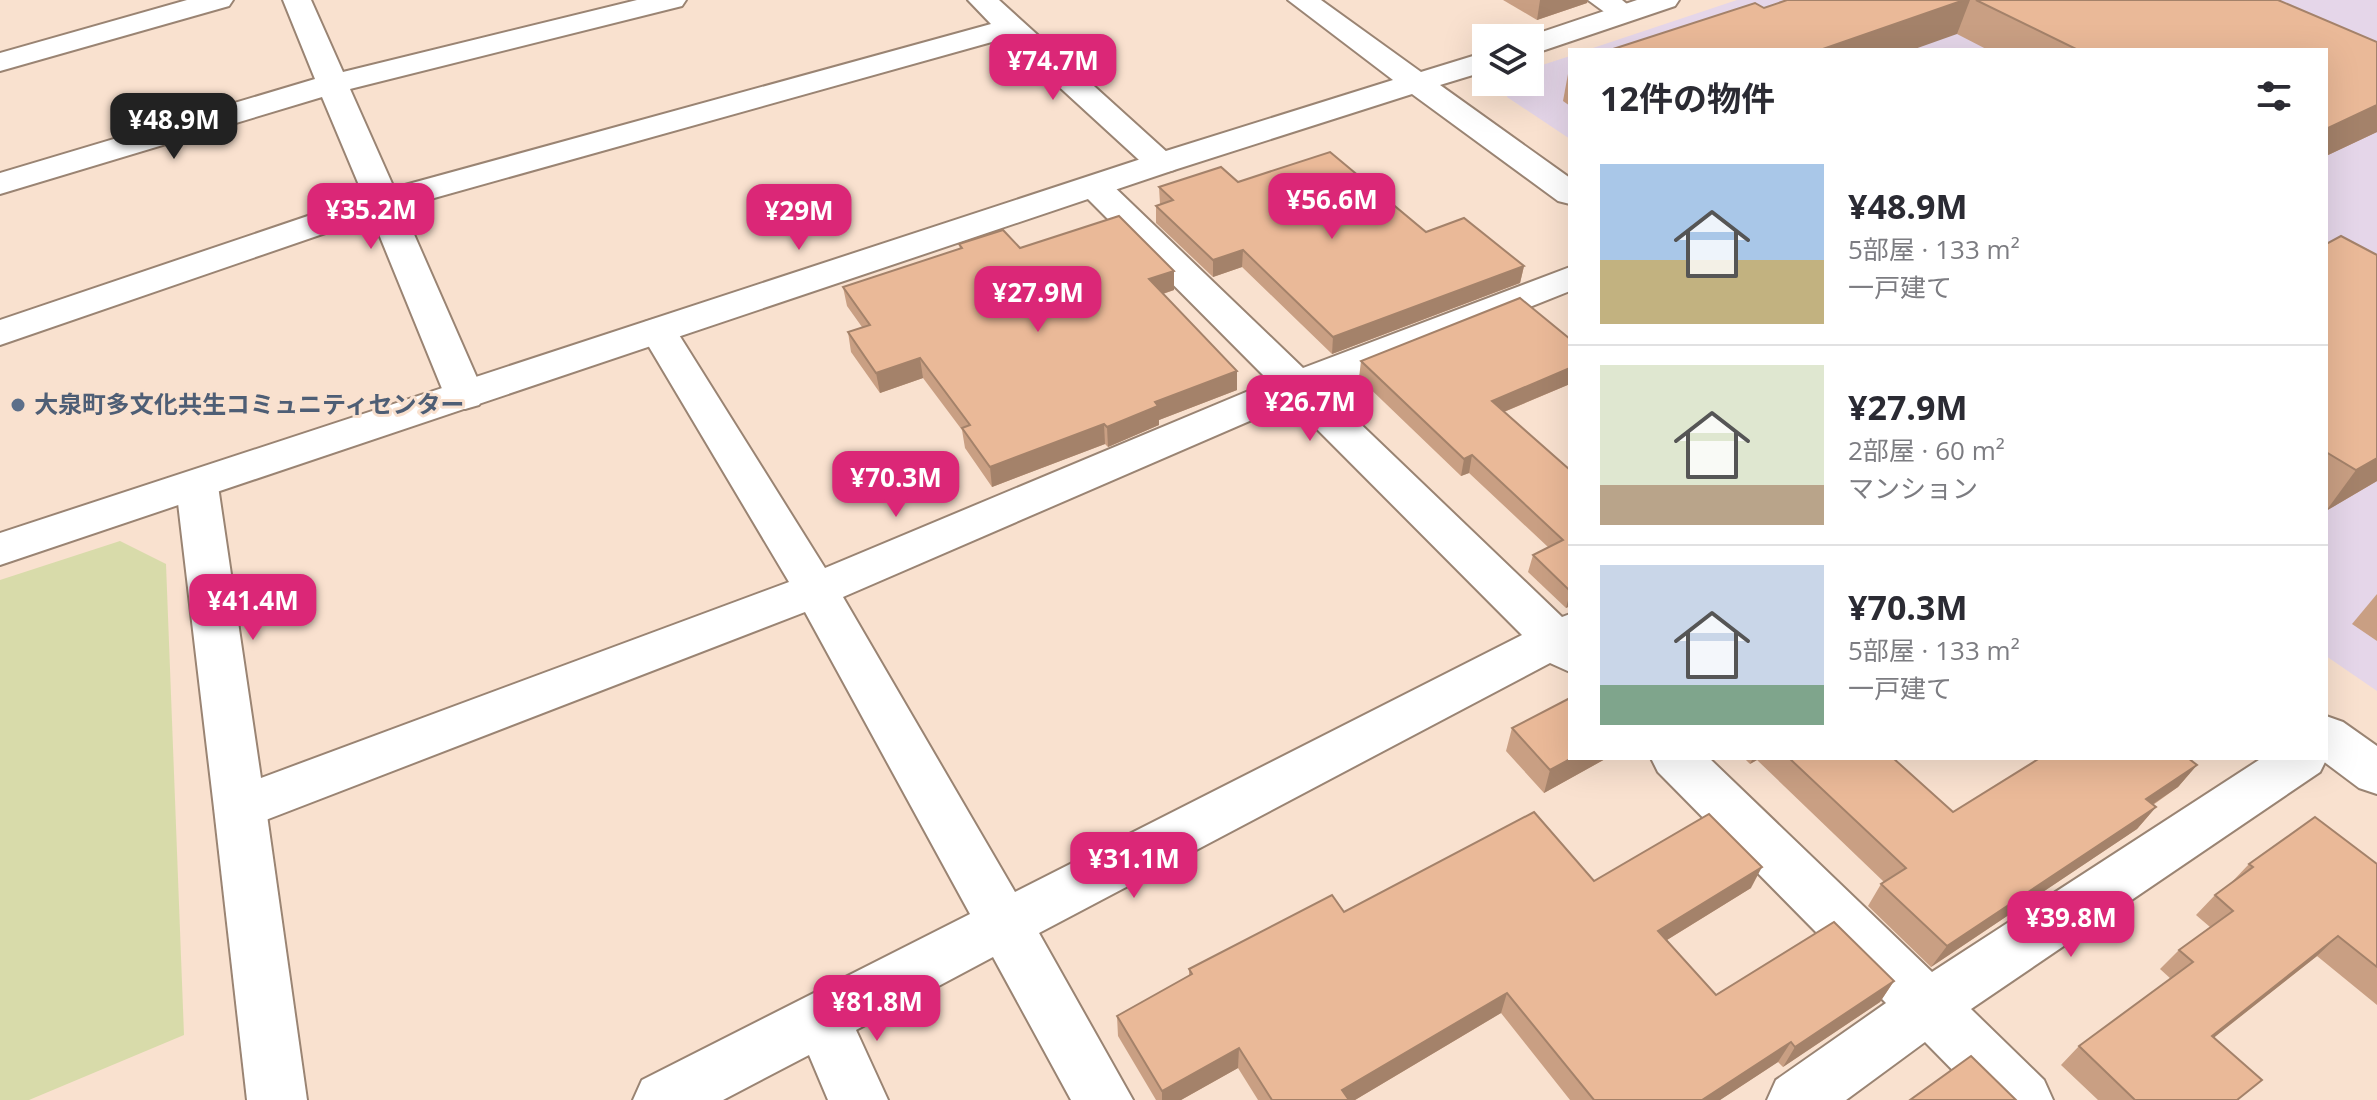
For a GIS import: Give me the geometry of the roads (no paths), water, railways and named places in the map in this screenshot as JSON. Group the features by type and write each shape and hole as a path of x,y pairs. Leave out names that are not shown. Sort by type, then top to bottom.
{"street":[{"path":"0,62 219,0"},
{"path":"297,0 465,396"},
{"path":"0,184 331,84 672,0"},
{"path":"982,0 1162,163"},
{"path":"1302,0 1568,193"},
{"path":"1544,39 1613,7 1665,0"},
{"path":"0,333 383,202 1012,27"},
{"path":"0,549 1162,163 1472,66"},
{"path":"663,1100 1003,924 1565,642 1095,187"},
{"path":"240,808 816,590 1297,385 1568,279"},
{"path":"658,330 816,590 1103,1100"},
{"path":"197,486 277,1100"},
{"path":"2328,747 2377,773"},
{"path":"1678,760 2023,1100"},
{"path":"1797,1100 1928,1006 2296,760"},
{"path":"822,1019 858,1100"}],"place":[{"name":"大泉町多文化共生コミュニティセンター","path":"18,405"}]}
